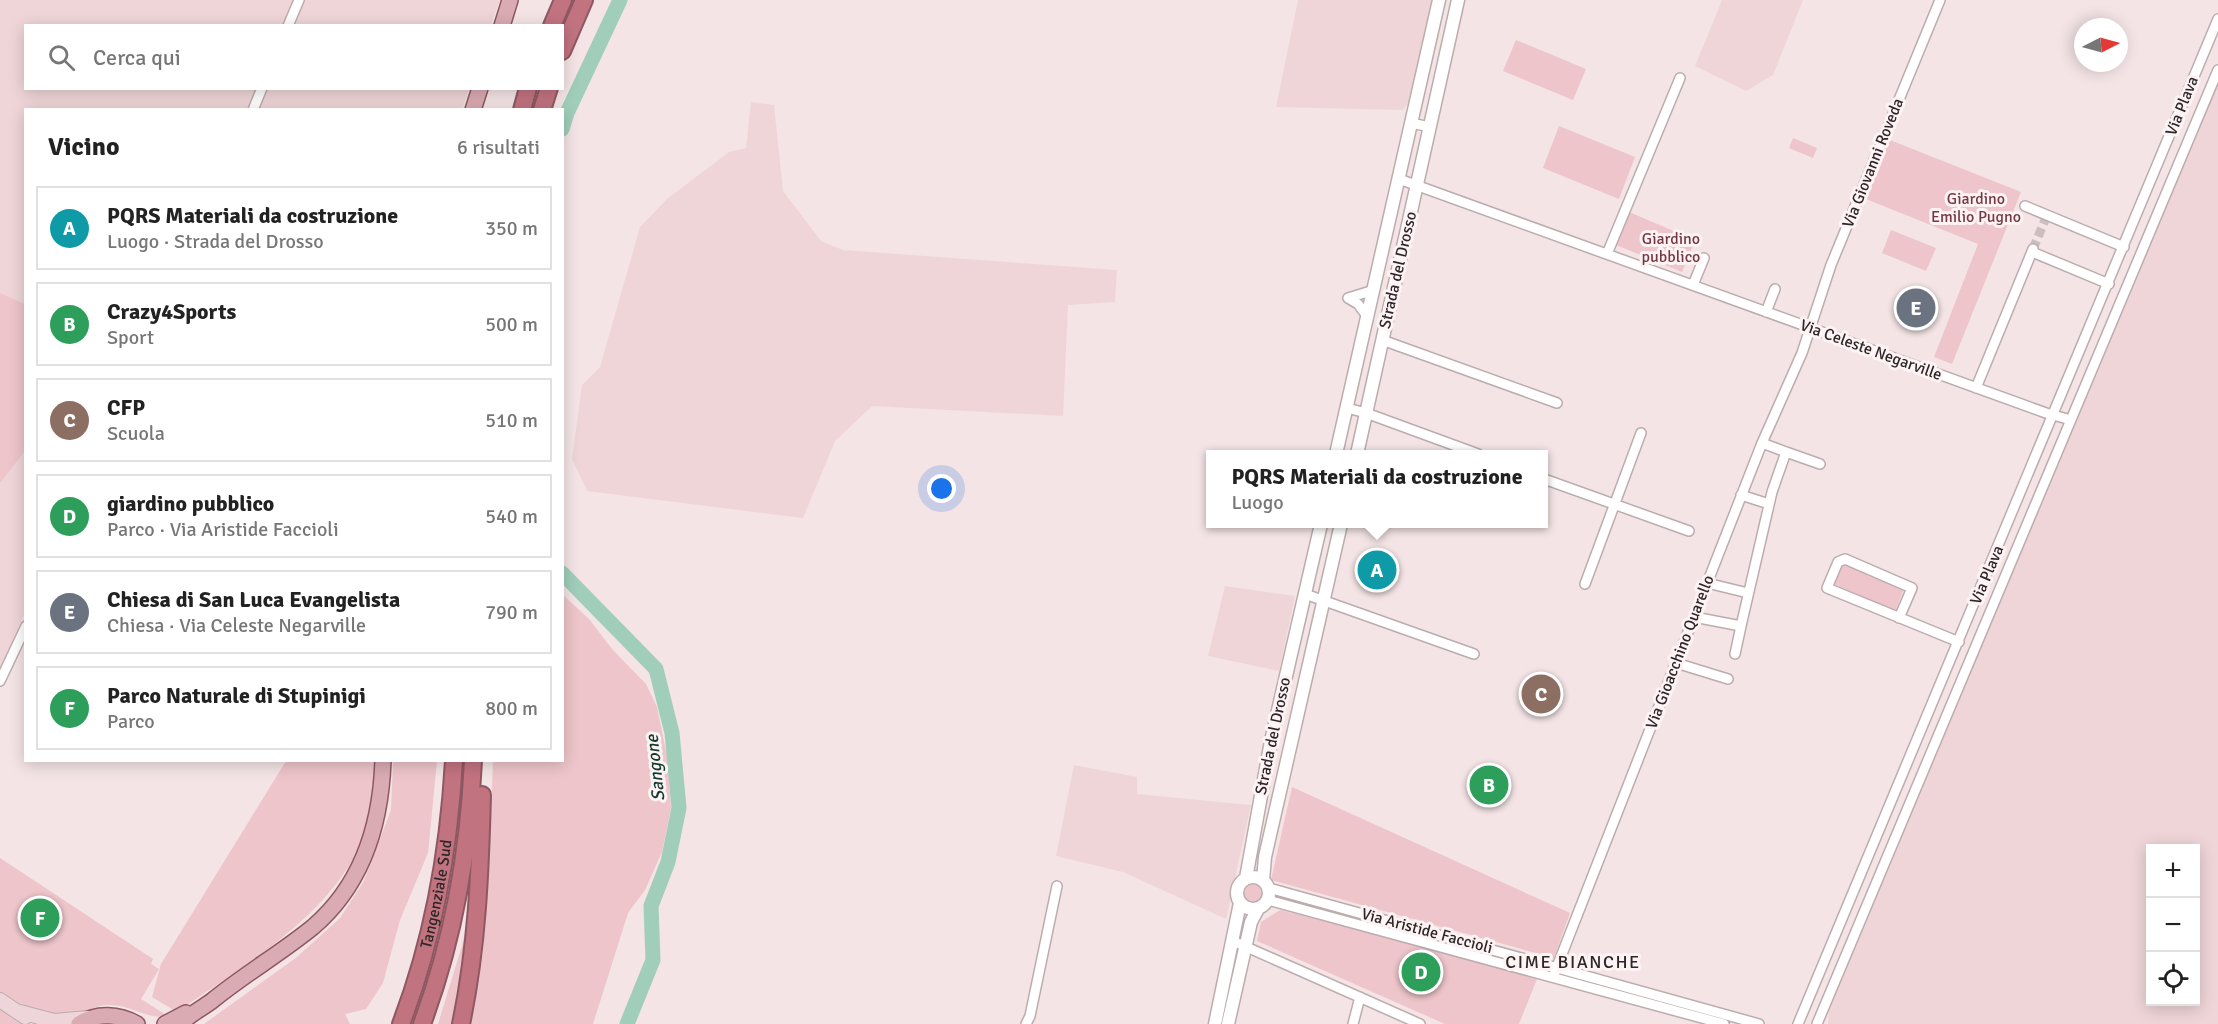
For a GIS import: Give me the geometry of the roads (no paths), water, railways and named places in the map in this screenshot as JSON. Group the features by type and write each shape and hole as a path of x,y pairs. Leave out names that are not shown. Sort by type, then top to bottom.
{"highway":[{"path":"553,24 563,0"},
{"path":"564,46 584,0"},
{"path":"523,108 527,90"},
{"path":"543,108 548,90"},
{"name":"Tangenziale Sud","path":"401,1024 415,987 436,913 447,848 454,762"},
{"name":"Tangenziale Sud","path":"422,1024 443,962 460,892 470,823 473,762"},
{"path":"461,1024 475,949 479,908 483,762"}],"main road":[{"path":"502,24 510,0"},
{"path":"474,108 479,90"},
{"path":"180,1024 313,926 344,892 363,860 376,826 382,796 383,762"},
{"path":"165,1024 227,988"},
{"path":"0,1000 20,1012 32,1024"},
{"path":"189,1024 201,1008"},
{"path":"20,1012 54,1021 84,1021 114,1016 138,1023"}],"street":[{"path":"289,24 299,0"},
{"name":"Strada del Drosso","path":"1337,450 1438,0"},
{"name":"Strada del Drosso","path":"1358,450 1458,0"},
{"name":"Via Giovanni Roveda","path":"1809,327 1831,265 1940,0"},
{"name":"Via Plava","path":"1798,1024 2218,19"},
{"path":"1428,49 1446,54"},
{"name":"Via Plava","path":"1817,1024 2218,70"},
{"path":"1607,254 1680,78"},
{"path":"254,108 261,90"},
{"path":"1411,123 1430,127"},
{"name":"Via Celeste Negarville","path":"1399,179 2054,416 2071,420"},
{"path":"2147,192 2164,199"},
{"path":"2025,206 2046,218 2124,247"},
{"path":"2140,209 2157,216"},
{"path":"1976,388 2032,250 2109,284"},
{"path":"1693,285 1704,258"},
{"path":"1766,312 1775,289"},
{"name":"Strada del Drosso","path":"1367,316 1358,304 1348,298 1374,290"},
{"name":"Via Gioacchino Quarello","path":"1553,977 1762,443 1802,352 1809,327"},
{"path":"1382,340 1557,403"},
{"path":"2060,401 2076,408"},
{"path":"1347,408 1467,450"},
{"path":"1585,584 1612,505 1641,433"},
{"path":"1762,443 1820,464"},
{"path":"1735,654 1769,504 1786,452"},
{"path":"1548,481 1689,531"},
{"path":"1742,495 1769,504"},
{"name":"Strada del Drosso","path":"1246,878 1271,741 1320,528"},
{"name":"Strada del Drosso","path":"1266,889 1265,857 1340,528"},
{"path":"1899,618 1912,588 1845,559 1838,562 1827,588 1899,618 1959,642"},
{"path":"1707,583 1748,593"},
{"path":"1305,594 1474,654"},
{"path":"1694,617 1741,626"},
{"path":"0,681 24,630"},
{"path":"1676,663 1728,679"},
{"path":"1287,672 1306,676"},
{"path":"1914,749 1930,755"},
{"path":"1907,765 1923,771"},
{"path":"1215,1024 1240,903 1237,890 1246,878 1254,877 1266,889 1254,914 1228,1024"},
{"path":"1026,1024 1030,1016 1057,886"},
{"name":"Via Aristide Faccioli","path":"1266,889 1759,1024"},
{"name":"Via Aristide Faccioli","path":"1266,889 1553,977 1724,1024"},
{"path":"1240,903 1248,908 1258,909"},
{"path":"1233,941 1420,1024"},
{"path":"1353,1024 1360,998"}],"waterway":[{"name":"Sangone","path":"564,123 620,0"},
{"name":"Sangone","path":"564,575 656,669 672,733 679,808 668,862 651,906 653,960 627,1024"}],"tunnel":[{"path":"2033,249 2045,220"}],"place":[{"name":"Chiesa di San Luca Evangelista","path":"1916,308"},
{"name":"PQRS Materiali da costruzione","path":"1377,570"},
{"name":"CFP","path":"1541,694"},
{"name":"Crazy4Sports","path":"1489,785"},
{"name":"Parco Naturale di Stupinigi","path":"40,918"},
{"name":"giardino pubblico","path":"1421,972"}],"district":[{"name":"CIME BIANCHE","path":"1573,962"}],"park label":[{"name":"Giardino Emilio Pugno","path":"1976,208"},
{"name":"Giardino pubblico","path":"1671,248"}]}
